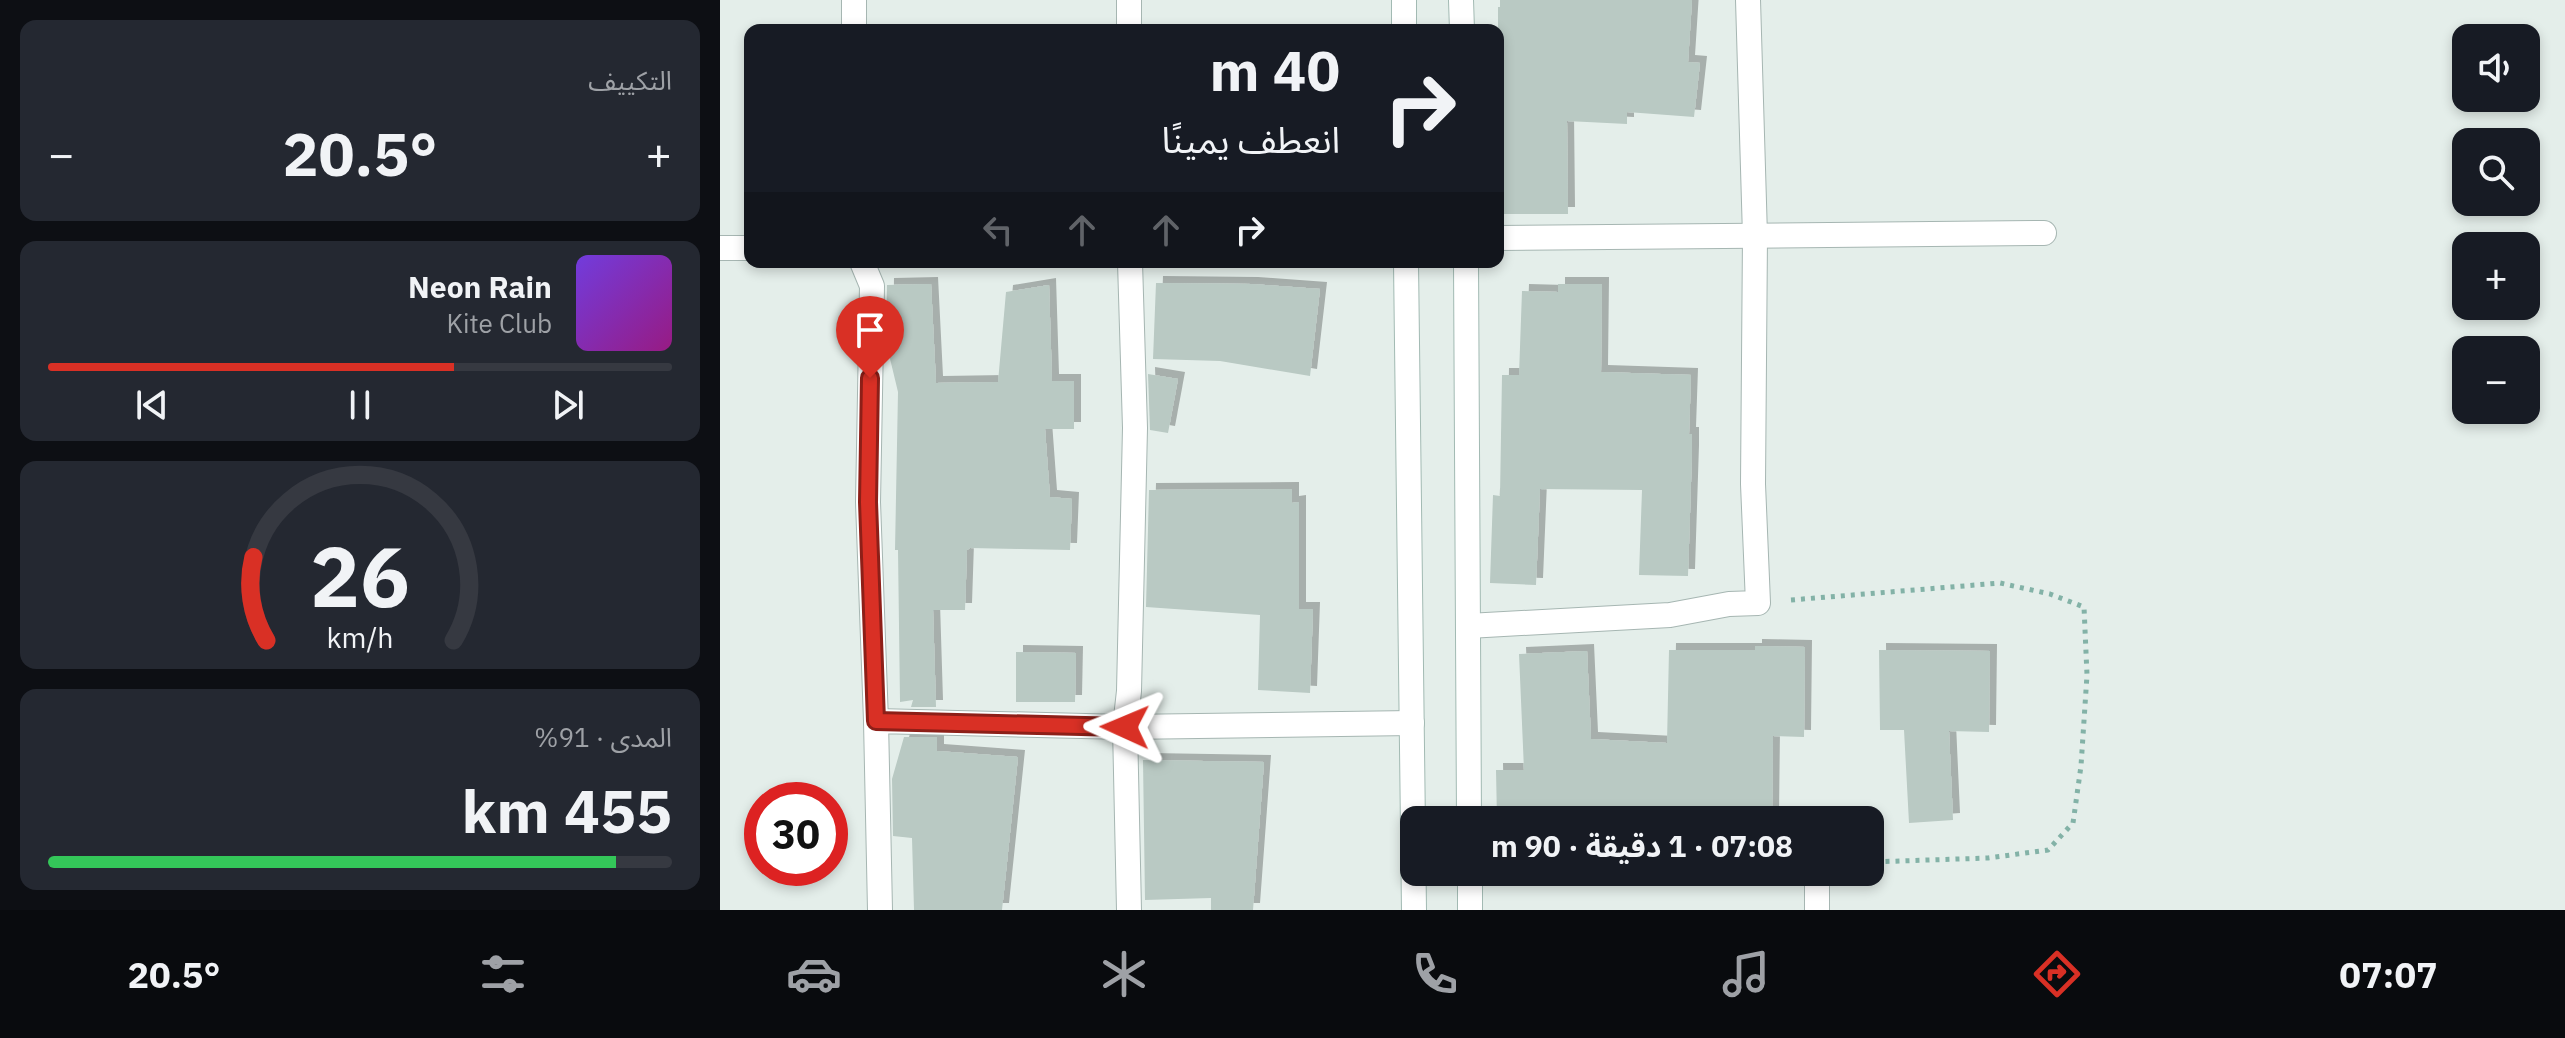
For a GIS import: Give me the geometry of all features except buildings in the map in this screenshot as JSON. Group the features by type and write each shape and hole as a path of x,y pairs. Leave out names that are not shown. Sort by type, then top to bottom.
{"street":[{"path":"854,0 854,24"},
{"path":"1129,0 1129,24"},
{"path":"1404,0 1404,24"},
{"path":"1461,0 1462,24"},
{"path":"1468,626 1670,615 1729,604 1758,603 1753,484 1755,236 1748,0"},
{"path":"1504,238 2044,233"},
{"path":"720,248 744,248"},
{"path":"864,268 872,286 868,502 880,910"},
{"path":"1129,910 1125,727 1129,691 1135,428 1130,268"},
{"path":"1406,268 1414,910"},
{"path":"1466,268 1469,806"},
{"path":"876,721 1125,727 1412,723"},
{"path":"1470,886 1470,910"},
{"path":"1817,886 1817,910"}],"path":[{"path":"1758,603 2000,583 2050,594 2084,607 2087,675 2081,766 2073,823 2048,850 1988,858 1884,862"}],"route":[{"path":"870,378 868,502 876,721 1125,727"}]}
